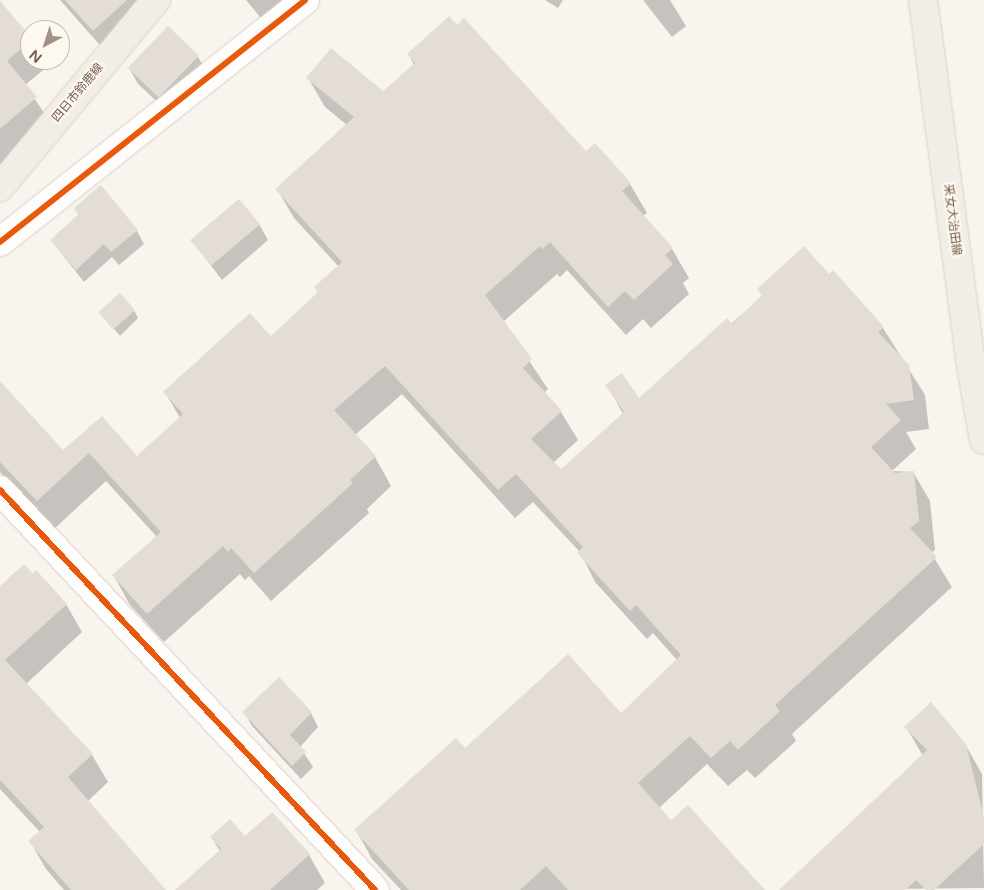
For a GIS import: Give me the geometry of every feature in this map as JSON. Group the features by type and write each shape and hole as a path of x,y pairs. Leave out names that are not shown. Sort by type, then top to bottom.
{"main road":[{"name":"四日市鈴鹿線","path":"0,187 156,0"},
{"name":"采女大治田線","path":"923,0 970,359 984,440"}],"street":[{"path":"0,242 305,0"},
{"path":"0,490 374,890"}],"building":[{"path":"65,0 127,0 93,31"},
{"path":"0,1 20,24 20,50 7,61 37,97 0,129"},
{"path":"449,16 457,25 464,18 586,151 595,143 631,183 622,191 673,248 665,255 673,264 634,300 625,291 608,307 550,242 542,249 540,246 485,295 532,359 523,368 562,411 531,439 561,469 624,412 605,385 622,373 639,398 727,318 732,324 762,295 757,289 804,246 829,274 833,270 884,327 878,332 909,365 914,400 886,404 901,420 871,447 895,473 914,471 919,521 910,528 937,557 775,705 780,711 738,750 730,741 711,758 690,736 638,783 671,820 688,805 765,890 568,890 546,866 520,890 409,890 354,830 456,738 465,748 568,654 621,713 681,655 636,605 630,611 577,553 583,547 516,474 498,490 385,366 334,410 376,456 350,480 353,483 254,573 231,548 228,552 223,546 147,614 112,575 161,532 89,453 37,501 0,462 0,381 63,450 102,416 137,456 183,414 163,392 250,313 271,336 318,292 314,287 342,262 275,189 354,117 306,78 331,48 383,91 415,63 407,54"},
{"path":"168,26 199,56 159,98 128,68"},
{"path":"101,185 138,230 111,252 104,244 76,270 50,240 79,214 74,208"},
{"path":"239,199 260,224 211,265 190,240"},
{"path":"120,293 135,310 113,329 98,312"},
{"path":"24,564 33,574 36,570 67,604 5,660 93,754 68,777 166,890 71,890 28,841 44,827 0,780 0,586"},
{"path":"279,677 312,712 290,735 306,752 292,766 242,712"},
{"path":"931,702 966,744 984,818 984,844 934,890 926,890 916,880 905,890 779,890 927,750 904,727"},
{"path":"272,812 310,854 270,890 175,890 221,849 210,837 230,819 245,836"}],"cycle path":[{"path":"0,242 305,0"},
{"path":"0,490 375,890"}]}
